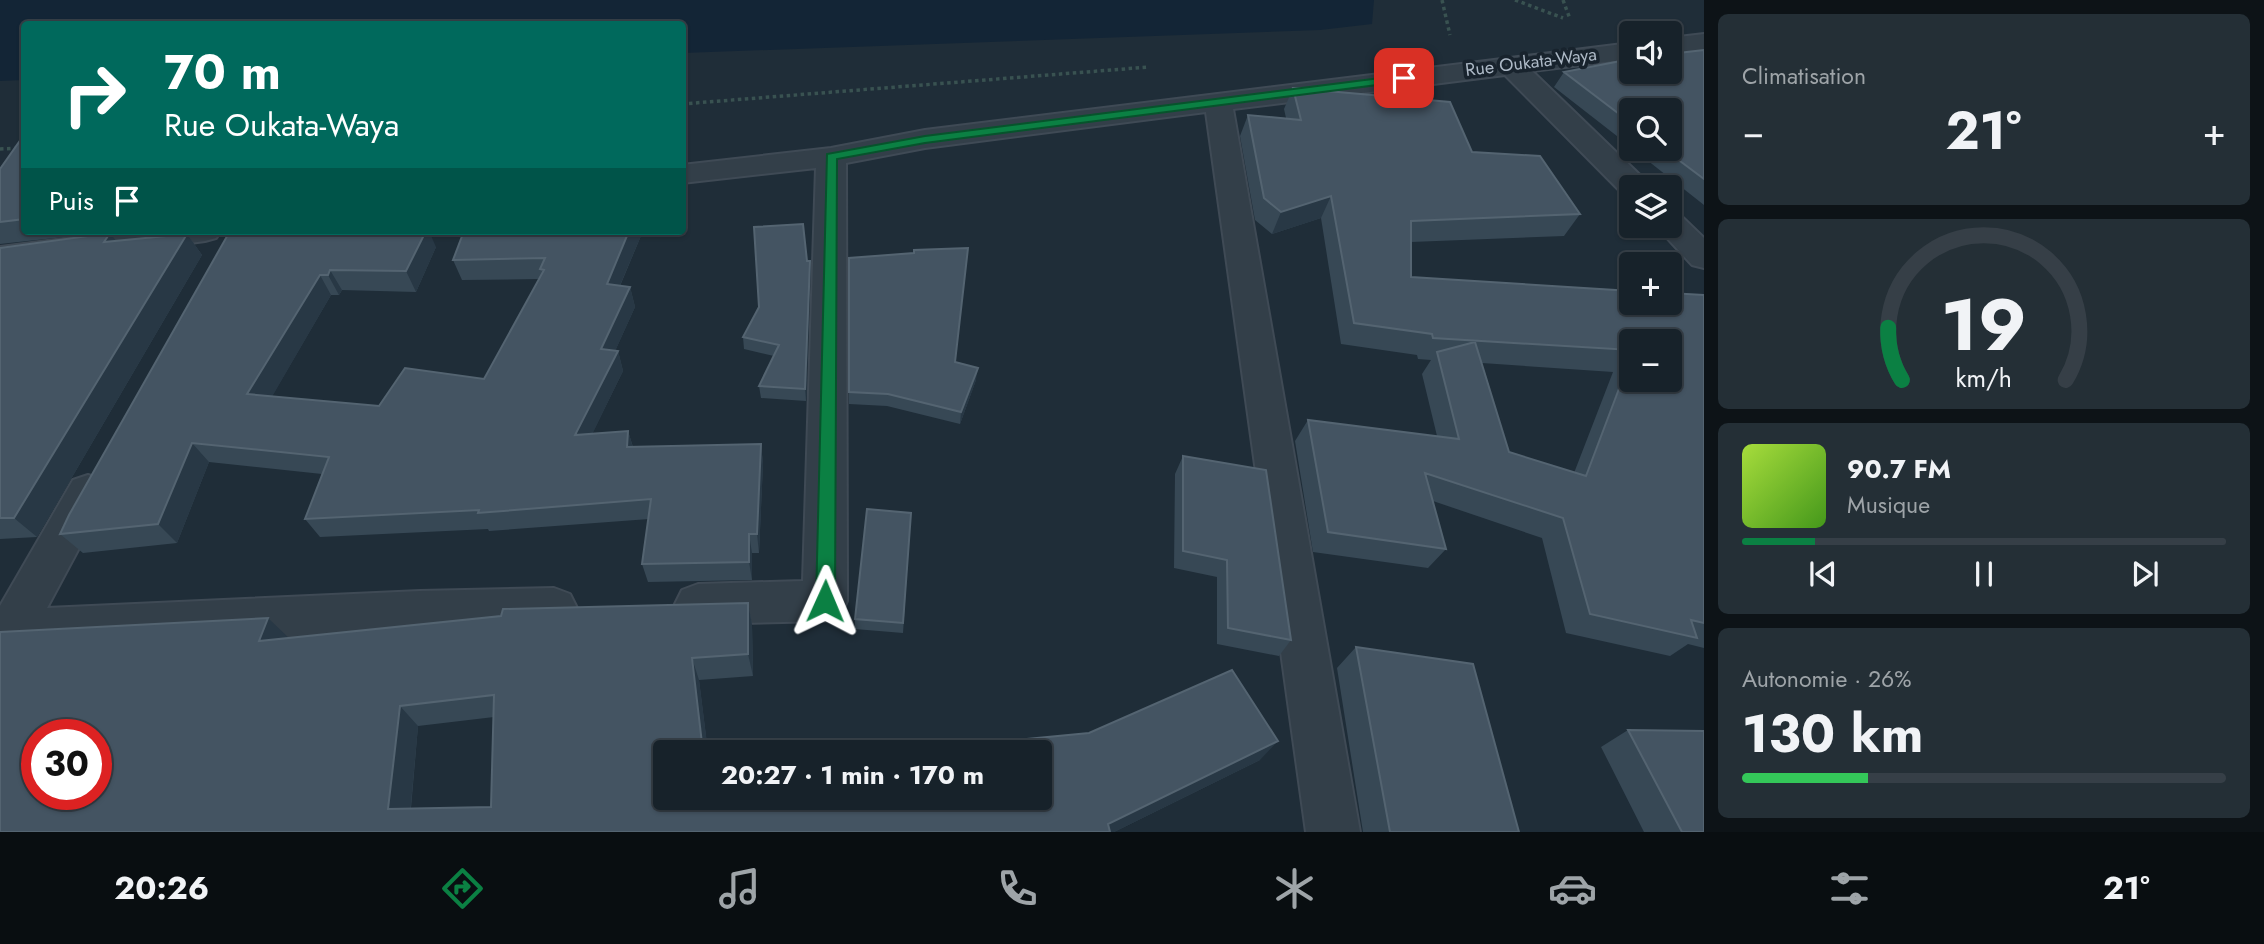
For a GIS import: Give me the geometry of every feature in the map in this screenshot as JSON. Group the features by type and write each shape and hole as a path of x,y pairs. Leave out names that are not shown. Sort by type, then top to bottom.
{"street":[{"path":"1682,45 1704,42"},
{"name":"Rue Oukata-Waya","path":"686,174 831,157 925,139 1619,52"},
{"path":"1510,65 1622,175"},
{"path":"1218,102 1333,832"},
{"path":"657,605 825,601 831,157"},
{"path":"0,257 210,249 229,235"},
{"path":"1682,235 1704,257"},
{"path":"3,637 105,461"},
{"path":"3,637 420,611 588,607"}],"path":[{"path":"1442,0 1451,43"},
{"path":"1515,0 1570,20"},
{"path":"1563,0 1573,29"},
{"path":"686,104 1157,67"},
{"path":"0,149 21,148"}],"water":[{"path":"0,0 1374,0 1372,24 1320,30 686,53 686,21 21,21 21,80 0,81"}],"building":[{"path":"1704,50 1704,179 1680,161 1682,98 1619,98 1619,114 1564,72 1619,61 1619,84 1682,84 1682,53"},
{"path":"1293,88 1450,102 1472,152 1540,156 1580,214 1411,221 1411,277 1619,290 1619,315 1682,315 1682,294 1704,295 1704,623 1691,620 1697,638 1590,614 1563,518 1425,473 1446,549 1328,532 1308,420 1459,439 1437,352 1475,342 1509,452 1586,476 1619,389 1619,392 1682,392 1682,329 1619,329 1619,349 1433,338 1432,334 1354,323 1331,196 1281,212 1264,198 1248,115 1301,120"},
{"path":"21,139 21,219 0,222 0,169"},
{"path":"803,224 807,261 810,261 805,389 759,386 779,345 743,337 759,307 754,227"},
{"path":"95,235 109,235 104,242 186,235 14,518 0,518 0,248"},
{"path":"228,235 424,235 406,271 330,270 328,275 320,275 247,394 379,406 405,368 484,379 544,270 540,269 545,258 453,260 462,235 627,235 607,284 630,287 601,349 618,351 575,435 628,431 627,447 761,444 757,534 749,534 749,562 642,564 651,499 478,513 479,510 305,519 329,457 192,443 158,524 60,534"},
{"path":"968,248 955,362 978,368 961,412 888,394 849,392 849,258 914,253 914,250"},
{"path":"1183,456 1266,470 1291,640 1228,628 1227,560 1183,551"},
{"path":"867,509 911,513 903,623 855,619"},
{"path":"748,603 748,654 692,658 702,740 653,740 653,810 1052,810 1052,740 1017,740 1089,733 1232,670 1278,741 1108,824 1110,832 0,832 0,632 268,618 259,641 501,616 503,609","holes":["494,695 491,807 388,809 400,706"]},
{"path":"1356,647 1473,664 1519,832 1390,832"},
{"path":"1628,730 1704,731 1704,832 1682,832"}],"route":[{"path":"825,601 831,324 831,157 925,139 1404,78"}]}
